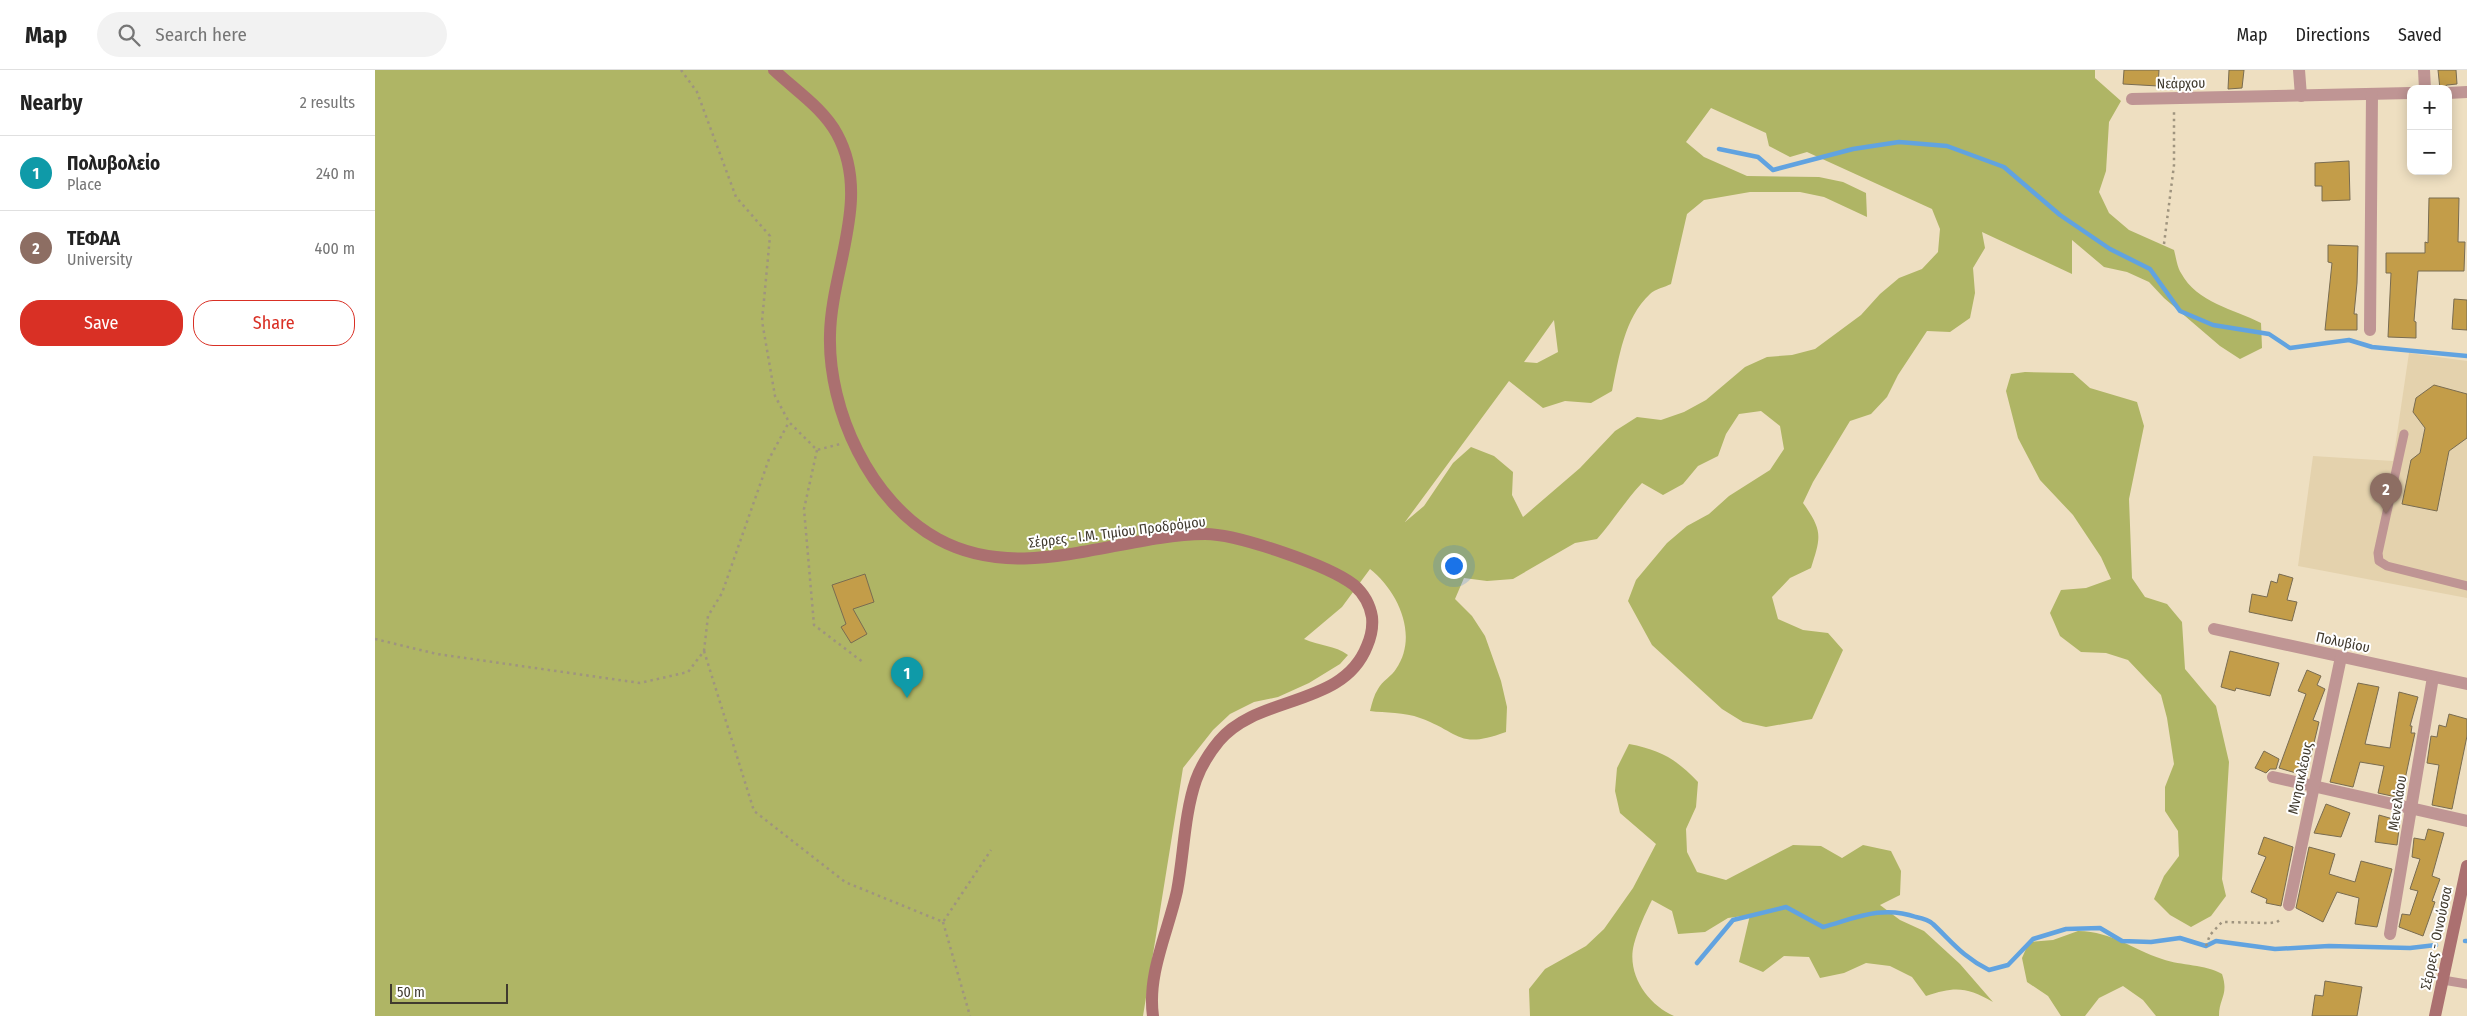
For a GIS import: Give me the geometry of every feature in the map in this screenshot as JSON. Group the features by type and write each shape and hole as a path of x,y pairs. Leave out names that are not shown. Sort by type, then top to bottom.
{"street":[{"name":"Σέρρες - Ι.Μ. Τιμίου Προδρόμου","path":"774,70 822,114 837,135 846,159 850,211 847,243 829,333 832,372 851,442 880,487 910,520 933,537 965,550 990,556 1034,559 1190,535 1222,536 1251,542 1307,562 1353,584 1363,595 1369,607 1373,627 1365,650 1351,672 1328,688 1264,710 1233,726 1217,742 1200,770 1191,799 1177,888 1155,972 1151,993 1153,1016"},
{"path":"2299,70 2301,96"},
{"path":"2424,70 2425,85"},
{"path":"2452,92 2467,92"},
{"name":"Νεάρχου","path":"2132,99 2407,93"},
{"path":"2370,330 2372,94"},
{"name":"Πολυβίου","path":"2213,629 2467,684"},
{"name":"Μνησικλέους","path":"2289,905 2341,657"},
{"name":"Μενελάου","path":"2390,934 2433,677"},
{"path":"2273,777 2467,820"},
{"name":"Σέρρες - Οινούσσα","path":"2435,1016 2467,866"}],"lane":[{"path":"2404,434 2378,552 2379,561 2387,566 2467,586"},
{"path":"2443,980 2467,984"}],"path":[{"path":"681,70 697,92 736,197 770,236 762,322 775,396 789,422 817,450"},
{"path":"2164,244 2173,165 2175,132 2173,98"},
{"path":"789,422 769,459 722,593 708,616 704,651 754,811 845,882 943,922"},
{"path":"817,450 851,442"},
{"path":"817,450 804,509 814,625 864,663"},
{"path":"375,639 437,654 639,683 688,672 704,651"},
{"path":"970,1016 943,922 991,850"},
{"path":"2206,946 2210,935 2222,922 2254,924 2277,922 2289,905"}],"shaded area":[{"path":"2409,353 2467,361 2467,598 2298,566 2313,456 2393,461"}],"green space":[{"path":"375,70 2095,70 2095,78 2121,101 2109,122 2106,171 2099,192 2109,213 2129,230 2174,250 2180,271 2196,292 2217,304 2261,323 2262,348 2240,359 2220,346 2164,298 2149,282 2127,272 2104,267 2072,240 2072,274 1982,232 1985,248 1973,268 1975,293 1970,318 1950,332 1927,331 1898,375 1887,397 1871,414 1850,421 1813,482 1803,503 1814,521 1818,534 1817,549 1811,568 1790,578 1772,597 1778,619 1803,630 1828,633 1843,650 1812,719 1766,727 1743,722 1722,709 1652,645 1628,601 1636,580 1667,543 1687,526 1709,514 1729,496 1770,470 1784,449 1780,426 1761,411 1739,414 1726,434 1718,456 1698,466 1683,484 1663,495 1642,483 1597,539 1575,543 1513,579 1487,581 1464,578 1455,599 1472,616 1485,636 1501,681 1507,707 1506,732 1490,737 1468,739 1414,716 1370,711 1374,696 1384,681 1396,669 1403,656 1406,643 1402,615 1397,602 1380,578 1370,569 1342,607 1304,639 1338,649 1348,655 1340,664 1309,683 1278,697 1254,702 1230,714 1213,730 1183,768 1143,1016 375,1016","holes":["1711,108 1766,133 1769,146 1790,157 1807,152 1932,209 1940,229 1938,252 1922,269 1899,278 1880,294 1861,315 1815,349 1792,355 1767,357 1745,367 1706,400 1684,412 1661,420 1637,417 1615,431 1580,468 1523,517 1512,495 1513,472 1494,456 1471,447 1453,463 1424,506 1405,522 1509,381 1543,408 1565,401 1591,403 1612,391 1620,352 1628,327 1641,304 1652,292 1671,284 1687,214 1704,200 1750,192 1800,192 1824,197 1867,217 1866,193 1843,182 1819,177 1747,176 1704,157 1686,142","1554,320 1558,352 1537,363 1524,362"]},
{"path":"2025,372 2073,373 2090,388 2137,402 2144,426 2129,499 2132,578 2145,597 2167,604 2182,622 2185,669 2216,706 2229,762 2222,879 2226,896 2211,916 2191,927 2170,915 2154,899 2164,876 2179,856 2178,831 2165,811 2165,787 2174,764 2167,718 2161,695 2128,660 2106,653 2081,652 2060,636 2050,613 2061,590 2086,588 2111,579 2101,557 2073,515 2040,480 2018,438 2006,391 2011,374"},
{"path":"1629,744 1650,749 1675,761 1698,782 1696,807 1686,829 1687,852 1697,872 1726,880 1793,845 1821,846 1842,858 1863,845 1891,851 1901,871 1900,895 1880,905 1900,920 1924,931 1960,964 1993,1002 1976,993 1961,990 1945,991 1926,996 1912,977 1890,966 1866,963 1844,973 1820,978 1809,957 1784,956 1763,972 1739,962 1750,915 1728,918 1705,932 1678,934 1672,911 1652,900 1634,944 1633,966 1641,987 1648,996 1664,1011 1674,1016 1530,1016 1529,989 1545,969 1586,946 1604,929 1633,888 1656,844 1620,813 1615,791 1617,768"},
{"path":"2078,931 2102,934 2162,959 2208,968 2222,974 2224,992 2219,1016 2156,1016 2143,1000 2123,986 2099,998 2085,1016 2061,1016 2048,996 2027,982 2022,958 2029,942 2053,940"}],"building":[{"path":"2124,70 2159,70 2158,86 2123,84"},
{"path":"2229,70 2244,70 2242,88 2228,89"},
{"path":"2438,70 2456,70 2457,84 2440,85"},
{"path":"2349,161 2350,200 2322,201 2322,186 2315,186 2315,163"},
{"path":"2429,198 2459,198 2458,242 2465,242 2464,271 2418,271 2414,321 2416,322 2416,338 2388,337 2391,273 2386,273 2386,253 2425,253 2425,242 2428,243"},
{"path":"2328,245 2358,246 2354,314 2357,314 2357,330 2325,330 2332,263 2328,262"},
{"path":"2454,299 2467,300 2467,330 2452,329"},
{"path":"2434,385 2467,394 2467,438 2449,451 2437,511 2402,504 2411,460 2420,453 2425,428 2413,412 2416,398"},
{"path":"865,574 874,602 853,609 867,634 851,643 841,627 846,624 832,585"},
{"path":"2279,574 2293,578 2287,600 2297,602 2292,621 2249,612 2252,594 2267,597 2271,581 2277,583"},
{"path":"2230,651 2279,663 2270,696 2236,688 2235,691 2221,687"},
{"path":"2307,670 2321,676 2317,685 2325,689 2313,720 2319,722 2306,776 2279,768 2306,694 2298,691"},
{"path":"2358,683 2379,687 2365,744 2390,748 2399,692 2418,697 2410,726 2412,726 2411,733 2415,733 2401,798 2378,793 2384,766 2360,762 2353,787 2330,782"},
{"path":"2449,714 2467,719 2467,736 2452,809 2432,805 2439,765 2427,763 2431,736 2437,737 2439,725 2446,727"},
{"path":"2264,751 2279,759 2276,769 2270,769 2266,773 2255,768"},
{"path":"2326,804 2350,813 2341,837 2314,833"},
{"path":"2379,815 2400,821 2397,845 2375,842"},
{"path":"2428,829 2444,833 2432,876 2440,879 2432,901 2435,902 2423,936 2399,927 2402,914 2410,915 2418,891 2410,889 2420,859 2412,857 2414,838 2425,840"},
{"path":"2264,837 2293,847 2281,906 2266,903 2267,899 2251,892 2266,857 2258,854"},
{"path":"2309,847 2335,854 2329,874 2355,882 2361,861 2392,869 2377,927 2355,924 2359,898 2337,892 2323,922 2296,908"},
{"path":"2325,981 2362,987 2357,1016 2312,1016 2315,995 2323,996"}],"waterway":[{"path":"1719,149 1758,157 1773,170 1853,149 1899,142 1947,146 2004,167 2060,215 2110,249 2150,269 2180,311 2213,325 2269,334 2290,348 2349,340 2372,347 2467,356"},
{"path":"1697,963 1733,920 1786,907 1823,927 1869,914 1892,912 1923,919 1933,924 1965,955 1989,970 2008,965 2033,939 2066,929 2100,928 2122,941 2151,942 2180,938 2206,946 2216,941 2275,949 2329,946 2410,948 2436,945"}],"place":[{"name":"ΤΕΦΑΑ","path":"2386,514"},
{"name":"Πολυβολείο","path":"907,698"}]}
